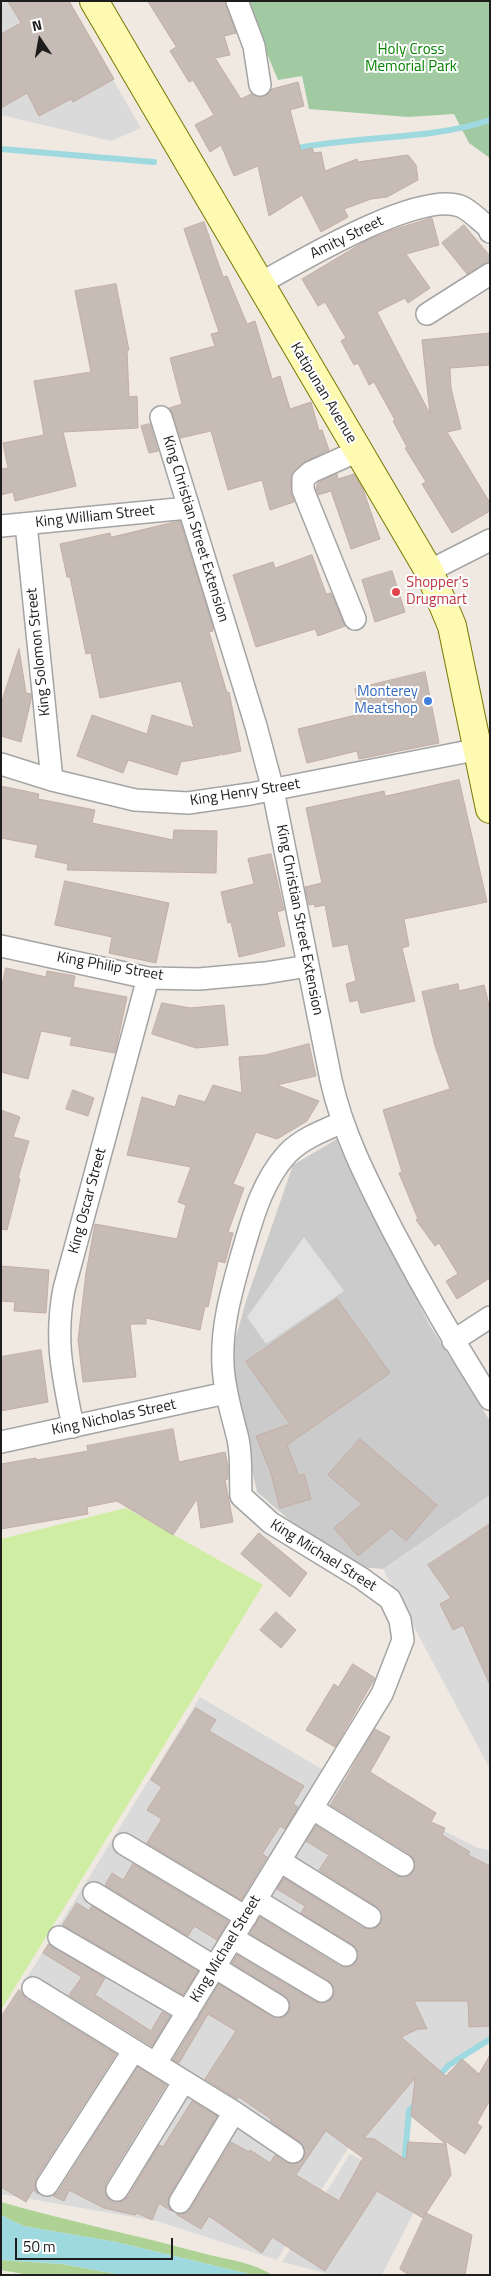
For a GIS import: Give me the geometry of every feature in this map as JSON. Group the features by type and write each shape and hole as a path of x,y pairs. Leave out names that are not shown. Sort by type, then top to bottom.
{"main road":[{"name":"Katipunan Avenue","path":"94,1 429,571 452,626 484,748 490,809"}],"street":[{"path":"237,1 254,46 260,84"},
{"name":"Amity Street","path":"259,284 375,222 436,204 461,206 488,227 490,232"},
{"path":"427,314 490,274"},
{"name":"King Christian Street Extension","path":"161,417 256,726 273,790 331,1080 343,1122 366,1178 428,1298 490,1399"},
{"path":"355,619 303,490 303,478 311,472 358,451"},
{"name":"King William Street","path":"1,526 188,508"},
{"name":"King Solomon Street","path":"26,524 52,780"},
{"path":"429,571 490,540"},
{"name":"King Henry Street","path":"1,764 52,780 135,800 159,803 198,802 273,790 484,748"},
{"name":"King Philip Street","path":"1,946 148,978 199,979 265,973 308,966"},
{"name":"King Oscar Street","path":"72,1427 60,1363 58,1336 60,1313 66,1280 148,978"},
{"name":"King Michael Street","path":"156,2063 382,1694 403,1640 400,1620 390,1599 361,1578 271,1523 241,1496 238,1441 226,1393 222,1340 226,1313 255,1209 265,1186 288,1152 313,1135 343,1122"},
{"path":"453,1341 490,1317"},
{"name":"King Nicholas Street","path":"1,1442 226,1393"},
{"path":"313,1809 403,1865"},
{"path":"124,1844 346,1955"},
{"path":"280,1861 370,1917"},
{"path":"94,1893 278,2006"},
{"path":"59,1937 188,2012"},
{"path":"233,1938 322,1991"},
{"path":"33,1988 234,2112 293,2152"},
{"path":"47,2185 134,2050"},
{"path":"117,2190 184,2081"},
{"path":"180,2202 234,2112"}],"shaded area":[{"path":"1,1 67,1 141,128 111,141 1,115"},
{"path":"337,1139 429,1324 490,1421 490,1495 383,1569 360,1567 293,1523 257,1492 235,1393 234,1344 246,1301 293,1165"},
{"path":"304,1237 344,1291 266,1344 247,1317"},
{"path":"490,1495 490,1769 383,1569"},
{"path":"200,1697 325,1771 478,1848 490,1850 490,2037 446,2064 408,2111 401,2173 350,2145 277,2260 157,2221 1,2194 1,2020"},
{"path":"350,2154 424,2192 382,2275 333,2275 282,2262"}],"green space":[{"name":"Holy Cross Memorial Park","path":"245,1 490,1 490,158 469,143 454,114 408,117 309,109 302,76 278,80"},
{"path":"126,1508 263,1585 1,2010 1,1539"},
{"path":"1,2202 238,2261 272,2275 253,2275 116,2242 23,2226 1,2215"},
{"path":"1,2260 62,2264 122,2275 30,2275 1,2270"}],"water":[{"path":"1,2215 23,2226 116,2242 253,2275 122,2275 62,2264 1,2260"}],"building":[{"path":"8,1 69,1 114,79 73,102 71,99 39,116 27,93 1,108 1,34 21,23"},
{"path":"148,1 225,1 236,33 224,36 230,55 215,58 241,99 251,94 262,97 272,89 298,82 304,106 290,110 301,151 312,148 314,153 321,152 325,171 357,159 358,162 408,155 416,165 418,180 387,197 371,199 344,209 348,217 321,232 302,195 269,216 258,166 234,176 221,145 210,152 195,125 214,115 193,80 189,82 170,51 176,47"},
{"path":"432,218 439,245 406,254 430,288 408,303 405,298 377,312 430,414 422,340 490,333 490,365 450,368 451,388 461,429 447,432 490,503 490,511 452,533 422,484 426,482 405,448 407,447 393,421 395,420 374,382 369,385 358,363 354,365 341,341 346,338 325,302 318,306 302,279 364,242 393,230"},
{"path":"204,222 223,277 227,276 247,324 255,321 272,379 280,376 290,409 311,402 319,431 322,430 329,450 306,461 292,473 290,490 294,502 270,510 262,480 228,490 211,431 180,438 169,408 182,404 170,358 215,346 211,334 219,332 184,229"},
{"path":"464,225 490,256 490,262 467,274 442,243"},
{"path":"116,284 129,350 127,350 129,397 137,396 138,428 63,432 76,486 15,501 13,492 1,495 1,469 8,468 3,443 44,435 34,381 91,372 75,291"},
{"path":"150,424 158,451 149,453 141,426"},
{"path":"337,474 338,479 354,474 363,489 380,539 351,549 331,491 318,495 316,488 318,483"},
{"path":"180,521 212,624 213,631 209,632 227,693 229,692 241,751 222,755 220,752 220,755 181,762 177,775 128,760 123,773 77,756 92,715 147,734 152,715 194,728 181,681 100,698 91,653 86,654 70,577 67,577 60,544 110,533 111,537"},
{"path":"312,555 326,594 331,593 345,626 318,636 315,629 256,647 233,575 273,562 275,568"},
{"path":"392,571 405,612 375,622 362,580"},
{"path":"19,649 26,693 31,694 21,742 1,736 1,704"},
{"path":"425,672 439,743 359,759 357,751 307,763 298,729 360,714 355,689"},
{"path":"459,780 487,902 404,919 409,946 402,948 415,1001 361,1013 358,1000 350,1002 346,984 356,981 348,944 333,947 325,905 315,907 314,904 309,905 305,887 322,883 306,808 384,791 385,796"},
{"path":"1,786 39,794 38,799 95,810 92,823 173,840 174,830 217,831 216,873 67,870 68,864 35,857 38,845 1,838"},
{"path":"271,854 284,910 277,912 285,946 239,957 231,922 228,923 221,892 254,884 248,859"},
{"path":"65,881 169,903 156,963 109,953 112,937 55,925"},
{"path":"6,968 46,977 47,971 75,976 73,987 127,997 115,1053 70,1045 72,1037 41,1031 28,1079 1,1072 1,991"},
{"path":"458,984 459,991 484,985 490,1009 490,1278 457,1299 446,1281 458,1274 439,1243 435,1246 416,1220 418,1219 399,1173 402,1172 383,1110 450,1089 435,1046 422,992"},
{"path":"162,1003 190,1008 224,1005 228,1045 196,1048 152,1034"},
{"path":"309,1044 316,1076 277,1085 319,1101 307,1121 277,1139 256,1132 233,1184 244,1188 228,1232 233,1233 225,1263 218,1261 208,1307 205,1306 200,1330 146,1318 146,1324 130,1324 136,1377 83,1382 78,1340 86,1273 95,1224 177,1239 186,1205 178,1202 191,1167 127,1155 142,1097 175,1107 179,1095 205,1102 213,1085 242,1093 239,1057 265,1055"},
{"path":"73,1090 94,1098 88,1116 66,1109"},
{"path":"1,1110 20,1117 13,1137 29,1141 18,1178 20,1179 7,1230 1,1229"},
{"path":"1,1266 49,1270 46,1313 14,1311 15,1302 1,1301"},
{"path":"337,1299 390,1373 287,1445 299,1476 304,1474 311,1499 280,1508 269,1466 256,1436 290,1424 246,1362"},
{"path":"41,1350 48,1402 1,1411 1,1357"},
{"path":"173,1429 179,1462 225,1452 228,1479 225,1480 233,1522 201,1528 197,1499 173,1535 117,1501 87,1507 88,1514 1,1529 1,1464 88,1451 87,1446"},
{"path":"360,1439 437,1505 406,1541 391,1528 358,1556 334,1528 362,1504 328,1475"},
{"path":"490,1524 490,1685 463,1625 453,1630 440,1604 451,1598 428,1565"},
{"path":"259,1533 307,1573 290,1597 241,1554"},
{"path":"276,1612 296,1630 281,1648 260,1630"},
{"path":"353,1664 375,1678 335,1747 306,1730 334,1684 338,1687"},
{"path":"196,1708 216,1720 209,1731 304,1786 293,1804 298,1807 285,1829 280,1826 262,1854 267,1857 241,1900 147,1843 162,1819 147,1810 162,1787 151,1780"},
{"path":"375,1729 390,1737 370,1772 436,1813 431,1822 445,1828 442,1835 470,1852 468,1855 490,1866 490,2026 469,2027 468,2001 414,2001 427,2029 418,2029 401,2037 446,2076 462,2059 479,2074 490,2055 490,2100 477,2123 482,2127 465,2154 445,2141 446,2144 451,2175 423,2218 377,2191 325,2271 272,2237 262,2253 209,2216 201,2229 176,2214 186,2213 191,2208 231,2142 249,2152 250,2150 270,2163 275,2155 286,2163 298,2163 303,2159 305,2152 300,2142 270,2121 271,2119 239,2097 237,2099 205,2079 236,2031 208,2014 179,2063 173,2060 219,1984 272,2017 284,2017 289,2012 290,2006 285,1996 232,1963 237,1955 316,2002 322,2003 332,1998 334,1991 328,1980 250,1934 260,1917 339,1966 346,1967 356,1962 358,1955 353,1945 301,1913 305,1906 277,1889 284,1878 363,1928 375,1928 381,1923 382,1917 377,1907 319,1870 329,1855 306,1841 316,1826 396,1876 408,1876 414,1871 414,1860 410,1854 331,1805","holes":["415,2078 411,2116 446,2144 408,2142 406,2160 374,2139 364,2138","326,2131 363,2158 339,2201 296,2175"]},
{"path":"133,1864 228,1921 217,1940 194,1926 188,1936 105,1885 112,1873 123,1880"},
{"path":"77,1903 89,1911 92,1906 198,1971 183,1995 63,1925"},
{"path":"49,1944 105,1978 95,1995 151,2031 162,2012 170,2016 152,2046 69,1995 82,1977 43,1953"},
{"path":"19,1990 26,1999 116,2054 36,2178 35,2185 38,2194 33,2190 26,2202 1,2187 1,2017"},
{"path":"138,2067 166,2085 106,2183 106,2195 111,2201 122,2201 128,2197 159,2145 163,2147 192,2101 217,2116 169,2196 168,2202 171,2211 159,2203 152,2220 137,2213 135,2215 104,2208 69,2190 64,2201 53,2196 58,2192"},
{"path":"426,2213 472,2235 465,2275 409,2275 400,2269"}],"waterway":[{"path":"294,149 417,135 466,127 490,120"},
{"path":"1,149 154,162"},
{"path":"437,2078 449,2065 490,2039"},
{"path":"404,2165 409,2111 416,2103"}],"place":[{"name":"Shopper's Drugmart","path":"396,592"},
{"name":"Monterey Meatshop","path":"428,701"}]}
